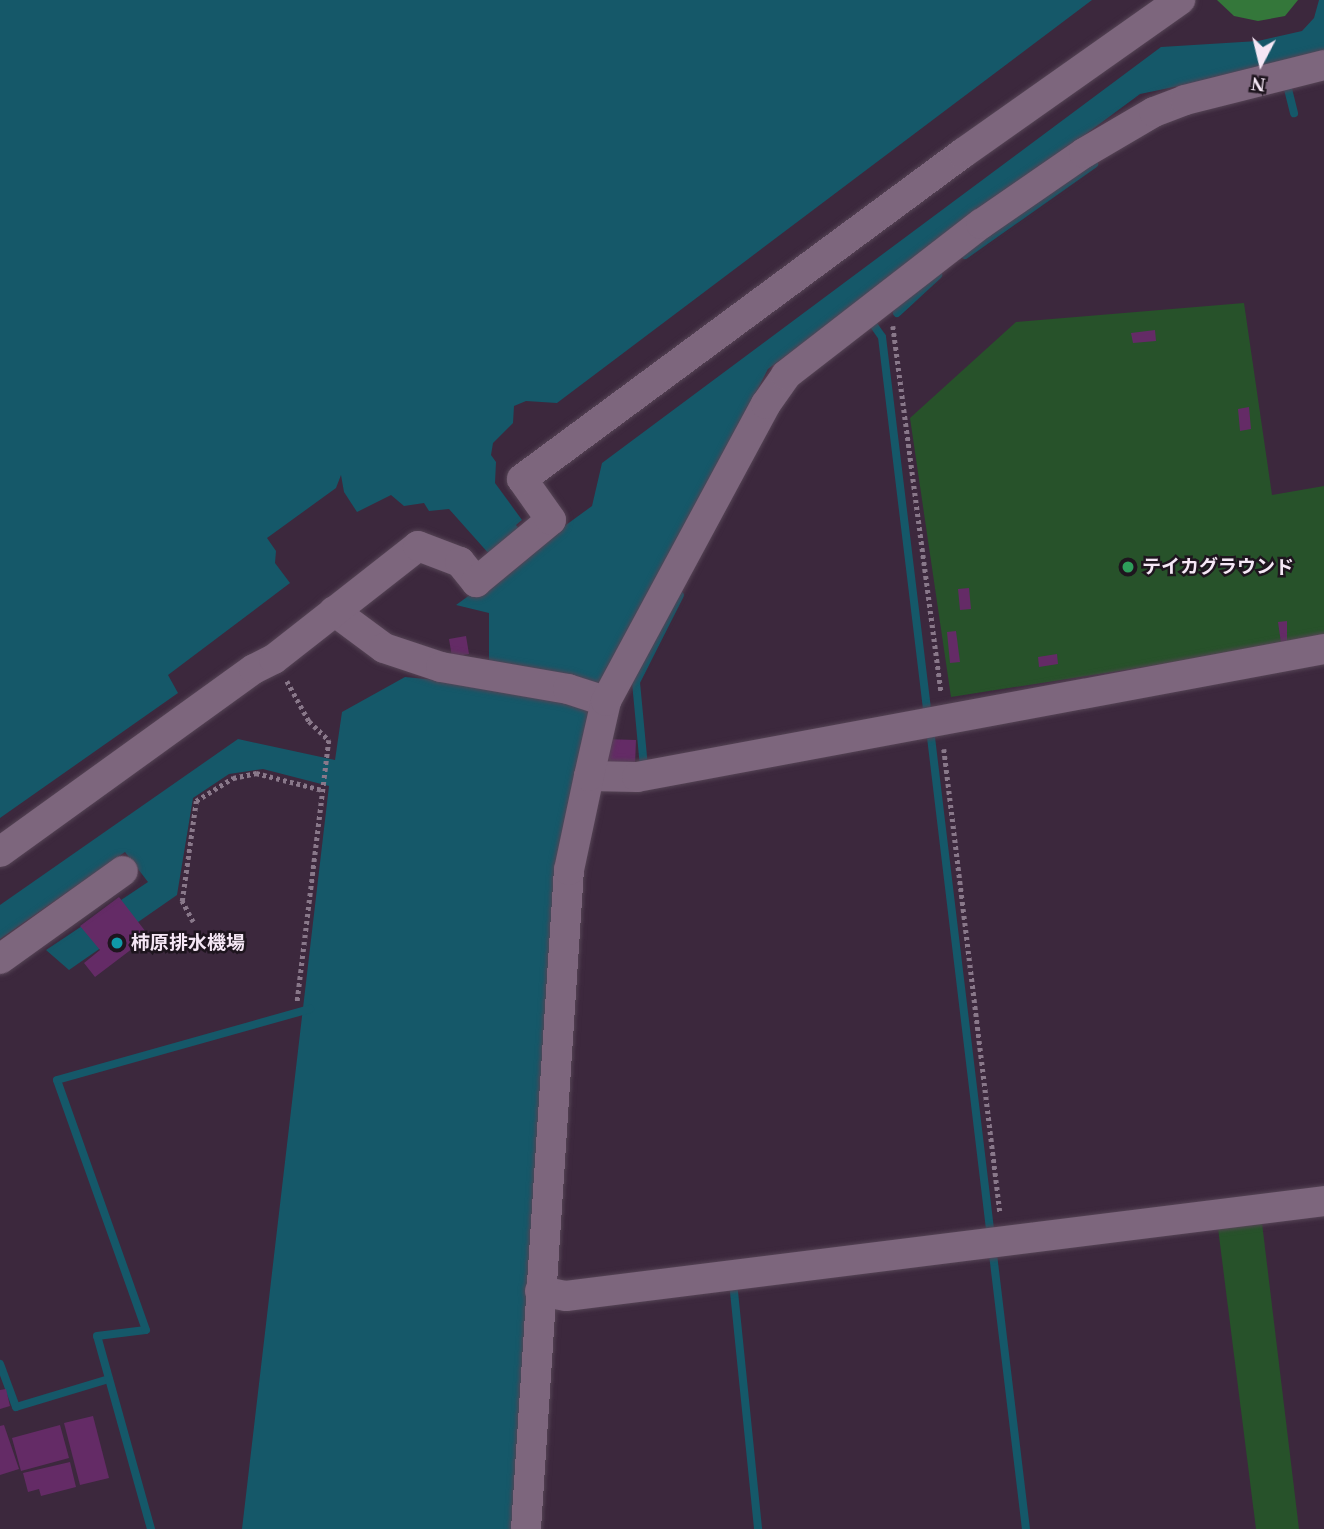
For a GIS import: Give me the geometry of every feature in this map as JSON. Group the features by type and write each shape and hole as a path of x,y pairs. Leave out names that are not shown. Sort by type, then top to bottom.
{"street":[{"path":"0,852 264,664 418,546 460,562 475,582 551,520 522,479 963,153 1180,0"},
{"path":"526,1529 569,870 606,701 765,404 786,375 981,224 1084,153 1154,111 1324,65"},
{"path":"264,664 246,656 343,578"},
{"path":"334,611 384,648 487,678 568,689 606,701"},
{"path":"589,776 637,776 937,725 1324,649"},
{"path":"0,959 123,871"},
{"path":"540,1291 566,1296 1324,1201"}],"path":[{"path":"871,310 894,328 994,1242"},
{"path":"264,664 309,720 330,740 297,1003"},
{"path":"193,922 181,901 196,801 233,778 256,773 322,788"}],"green space":[{"path":"1217,0 1298,0 1285,16 1258,21 1234,16"},
{"name":"テイカグラウンド","path":"1244,303 1272,495 1324,486 1324,639 951,697 910,418 1016,322"},
{"path":"1262,1223 1299,1529 1256,1529 1218,1228"}],"water":[{"path":"0,0 1092,0 557,403 526,401 514,406 513,423 493,443 491,455 496,462 495,483 522,520 516,525 522,532 490,555 449,509 429,511 424,503 404,506 391,495 357,512 344,492 341,475 336,488 267,538 276,551 275,563 290,583 168,675 178,693 0,818"},
{"path":"1319,0 1324,0 1324,56 1140,94 768,369 592,711 514,1529 242,1529 329,786 263,769 229,774 193,798 177,895 69,970 46,950 148,882 125,852 0,939 0,905 238,739 335,760 342,712 405,677 489,685 489,613 456,605 592,506 602,463 1161,47 1258,41 1302,31 1314,18"}],"building":[{"path":"1155,330 1156,341 1133,343 1131,333"},
{"path":"1249,407 1251,429 1240,431 1238,409"},
{"path":"969,588 971,609 960,610 958,589"},
{"path":"1287,621 1287,642 1281,643 1278,622"},
{"path":"956,631 960,662 950,663 947,632"},
{"path":"466,636 469,654 452,657 449,639"},
{"path":"1057,654 1058,664 1039,667 1038,657"},
{"path":"604,739 636,740 635,765 603,763"},
{"name":"柿原排水機場","path":"119,897 149,936 95,977 84,963 100,950 80,926"},
{"path":"6,1389 10,1406 0,1409 0,1390"},
{"path":"93,1416 109,1478 80,1485 64,1423"},
{"path":"4,1425 19,1469 0,1475 0,1426"},
{"path":"60,1425 69,1458 21,1471 12,1438"},
{"path":"70,1462 76,1487 41,1496 39,1489 28,1492 23,1473"}],"waterway":[{"path":"1288,89 1294,113"},
{"path":"965,255 1094,164"},
{"path":"897,313 938,275"},
{"path":"868,317 882,337 928,716"},
{"path":"644,767 636,682 680,595"},
{"path":"930,729 1026,1529"},
{"path":"151,1529 97,1336 146,1330 57,1080 310,1009"},
{"path":"733,1282 758,1529"},
{"path":"0,1364 16,1407 109,1379"}],"place":[{"name":"テイカグラウンド","path":"1128,567"},
{"name":"柿原排水機場","path":"117,943"}]}
